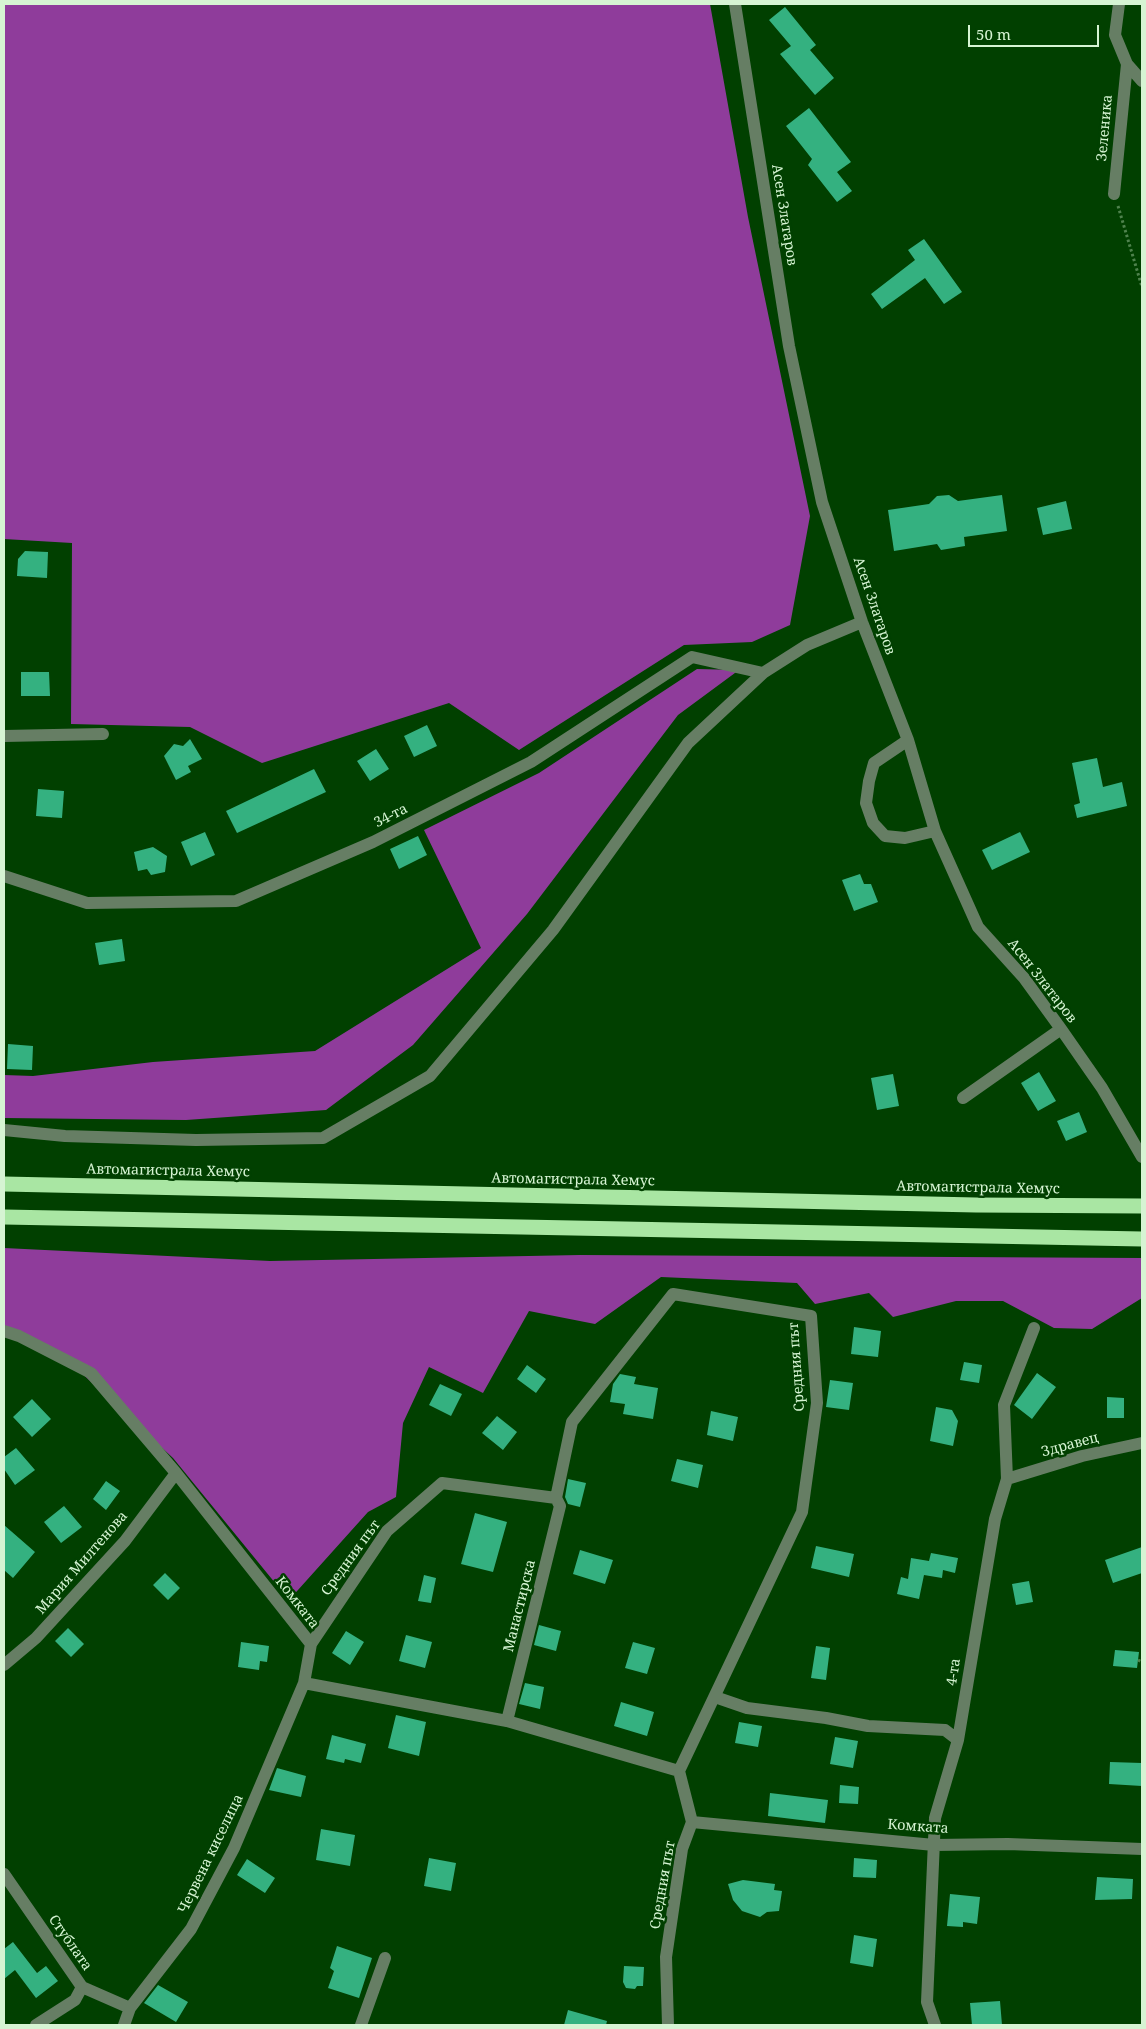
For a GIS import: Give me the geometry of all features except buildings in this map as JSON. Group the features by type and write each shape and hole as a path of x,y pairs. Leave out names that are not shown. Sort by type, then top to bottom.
{"highway":[{"name":"Автомагистрала Хемус","path":"4,1184 976,1205 1142,1206"},
{"path":"4,1217 1142,1239"}],"street":[{"name":"Асен Златаров","path":"735,4 789,346 822,502 862,622 908,740 935,832 978,927 1024,978 1061,1029 1102,1088 1142,1157"},
{"path":"1119,4 1115,35 1127,64 1142,82"},
{"name":"Зеленика","path":"1114,194 1127,64"},
{"path":"4,1130 83,1137 196,1140 323,1138 430,1076 553,930 688,743 763,673 807,645 862,622"},
{"name":"34-та","path":"4,876 87,903 236,901 373,842 531,762 692,657 763,673"},
{"path":"4,736 103,734"},
{"path":"908,740 874,764 866,803 873,822 885,836 905,838 935,832"},
{"path":"963,1098 1061,1029"},
{"name":"Средния път","path":"311,1644 386,1531 442,1483 556,1498 572,1422 673,1294 811,1316 817,1403 802,1512 678,1771"},
{"name":"4-та","path":"935,2025 927,2002 935,1818 958,1740 994,1519 1007,1479 1004,1405 1034,1328"},
{"name":"Комката","path":"4,1331 19,1336 91,1373 176,1473 311,1644 304,1684"},
{"name":"Здравец","path":"1007,1479 1082,1456 1142,1443"},
{"name":"Мария Милтенова","path":"4,1665 36,1638 124,1540 176,1473"},
{"name":"Манастирска","path":"507,1721 560,1506 556,1498"},
{"path":"304,1684 507,1721 678,1771 692,1822"},
{"name":"Червена киселица","path":"124,2025 130,2008 192,1929 234,1848 304,1684"},
{"path":"715,1696 747,1708 826,1718 868,1726 945,1730 958,1740"},
{"name":"Комката","path":"692,1822 934,1845 1008,1844 1142,1849"},
{"name":"Средния път","path":"668,2025 666,1957 682,1849 692,1822"},
{"name":"Стублата","path":"4,1874 82,1987 130,2008"},
{"path":"361,2025 385,1958"},
{"path":"36,2025 75,2000 82,1987"}],"path":[{"path":"1114,194 1142,287"}],"shaded area":[{"path":"4,4 710,4 748,217 810,516 790,625 752,642 684,645 519,750 449,703 262,763 190,727 71,724 72,543 4,539"},
{"path":"697,669 739,670 678,715 527,914 413,1045 326,1110 186,1120 4,1118 4,1075 33,1076 153,1062 315,1051 481,948 424,830 539,773"},
{"path":"4,1248 270,1261 580,1255 1142,1258 1142,1298 1092,1329 1054,1328 1003,1301 956,1301 893,1317 869,1293 815,1304 797,1283 661,1277 595,1324 529,1311 483,1393 429,1367 403,1423 396,1497 368,1512 289,1600 173,1458 75,1367 4,1333"}]}
